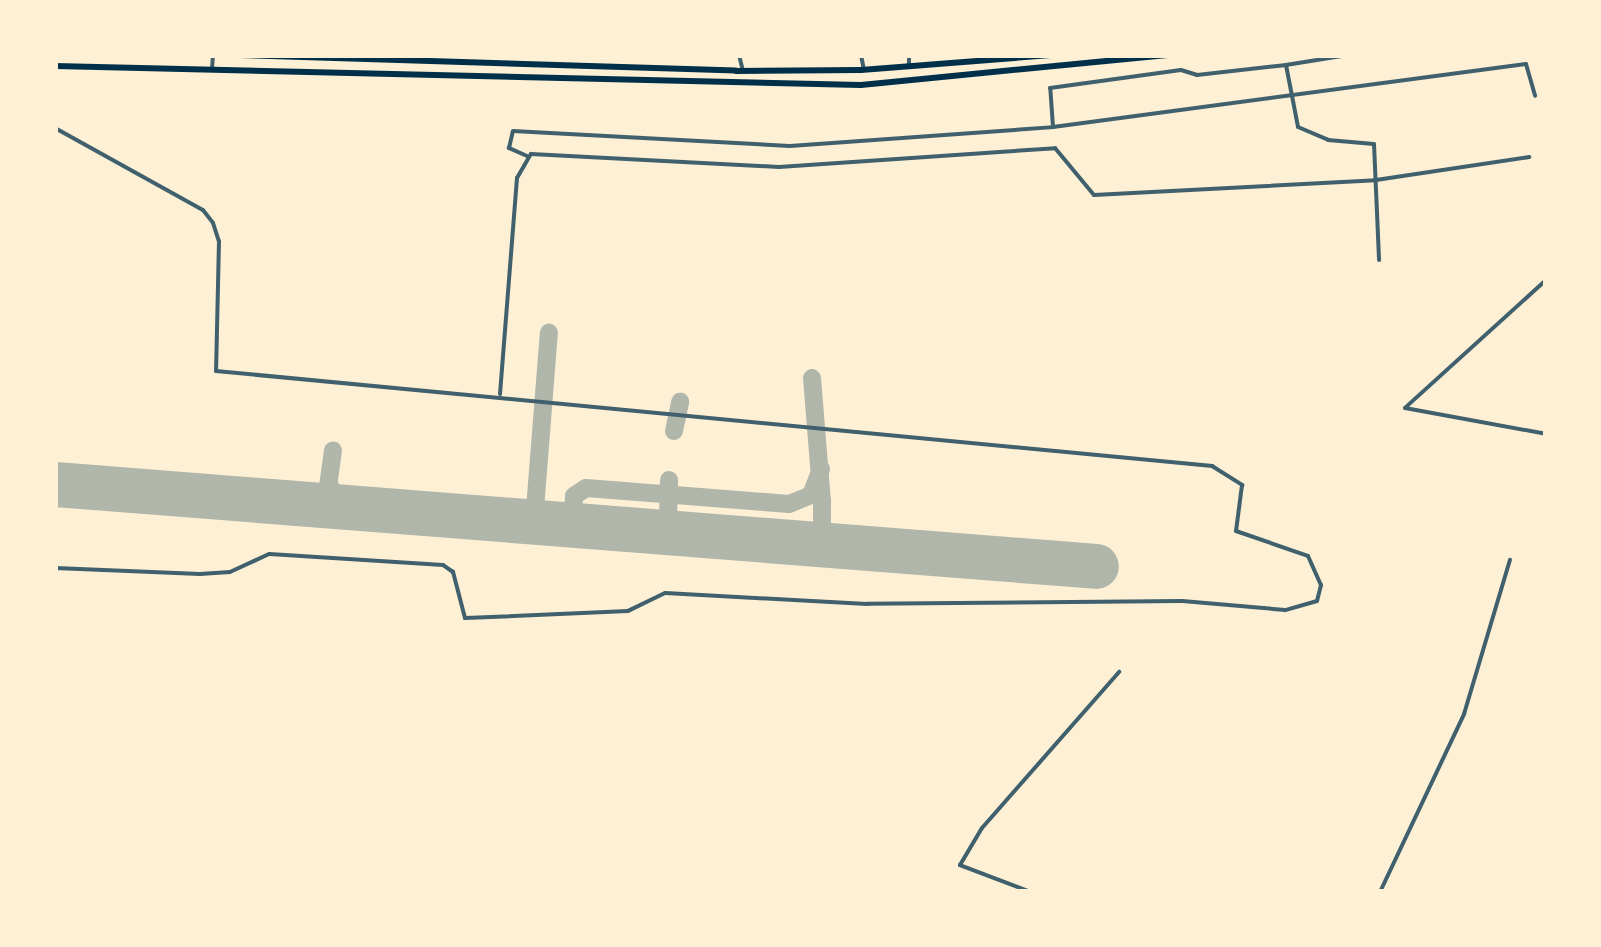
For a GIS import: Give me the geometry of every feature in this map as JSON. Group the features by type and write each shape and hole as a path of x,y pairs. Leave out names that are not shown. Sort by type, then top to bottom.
{"highway":[{"path":"240,55 743,71 909,68 1053,55"},
{"path":"55,66 320,76 861,85 1168,55"}],"street":[{"path":"212,69 213,55"},
{"path":"739,55 743,71"},
{"path":"861,55 864,70"},
{"path":"909,55 909,68"},
{"path":"1053,127 1050,88 1181,70 1197,75 1348,55"},
{"path":"1529,157 1376,180 1094,195 1055,148 778,167 527,156 509,148 513,130 790,146 1053,127 1526,64 1535,96"},
{"path":"1286,65 1298,127 1328,140 1374,144 1380,260"},
{"path":"55,128 203,210 213,223 219,241 216,371 500,394 1212,466 1242,485 1236,530 1308,556 1321,584 1317,601 1285,610 1182,600 867,604 665,593 628,611 465,618 453,572 443,564 269,554 230,572 200,574 55,568"},
{"path":"500,394 517,178 527,156"},
{"path":"1546,280 1405,408 1546,434"},
{"path":"1380,892 1464,714 1510,560"},
{"path":"1031,892 960,864 982,828 1119,672"},
{"path":"932,892 945,892"}],"taxiway":[{"path":"517,521 535,509 549,333"},
{"path":"812,378 822,501 822,536 814,544"},
{"path":"674,431 680,402"},
{"path":"300,504 327,494 333,450"},
{"path":"572,525 574,496 586,488 789,504 811,495 821,469"},
{"path":"55,476 83,486"},
{"path":"658,532 668,524 669,480"},
{"path":"330,486 337,500 367,509"},
{"path":"668,524 685,534"}],"runway":[{"path":"55,484 1096,566"}]}
